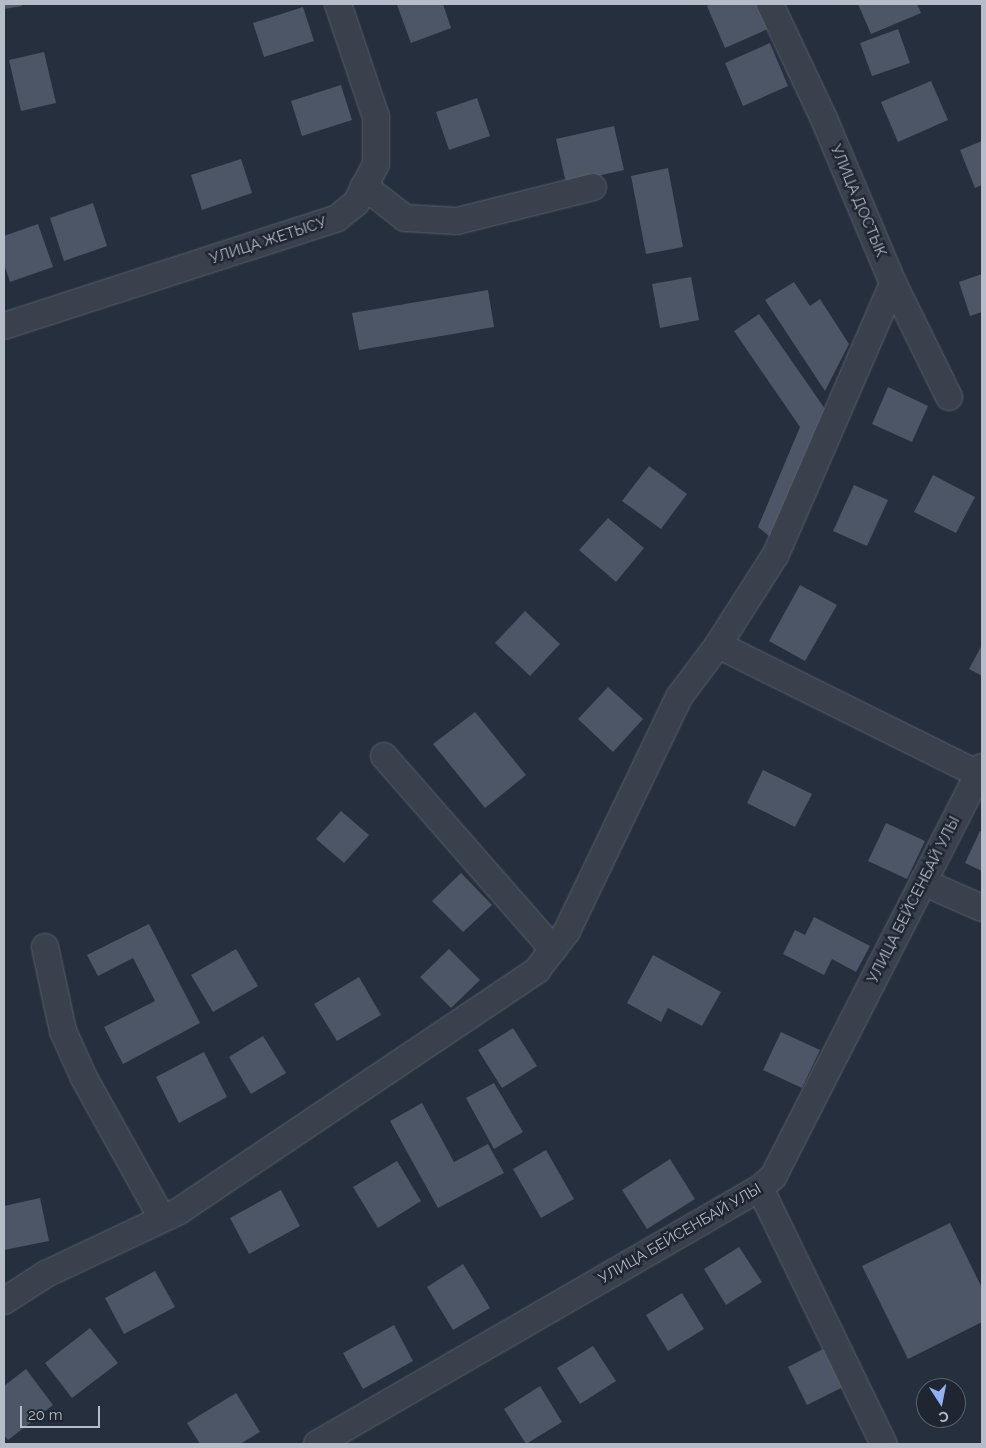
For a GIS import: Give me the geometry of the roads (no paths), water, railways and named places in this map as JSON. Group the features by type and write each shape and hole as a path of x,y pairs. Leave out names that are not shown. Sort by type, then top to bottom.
{"street":[{"name":"УЛИЦА ЖЕТЫСУ","path":"4,326 336,219 356,203 376,164 376,117 338,4"},
{"name":"УЛИЦА ДОСТЫК","path":"770,4 824,119 893,283 949,397"},
{"path":"364,186 405,218 457,221 593,187"},
{"path":"4,1301 46,1274 162,1218 537,970 567,931 678,697 718,645 776,554 893,283"},
{"path":"718,645 980,770"},
{"path":"384,756 553,949"},
{"name":"УЛИЦА БЕЙСЕНБАЙ УЛЫ","path":"317,1444 760,1188 773,1177 980,770"},
{"path":"923,882 982,908"},
{"path":"45,947 63,1031 84,1078 162,1218"},
{"path":"760,1188 884,1444"}]}
